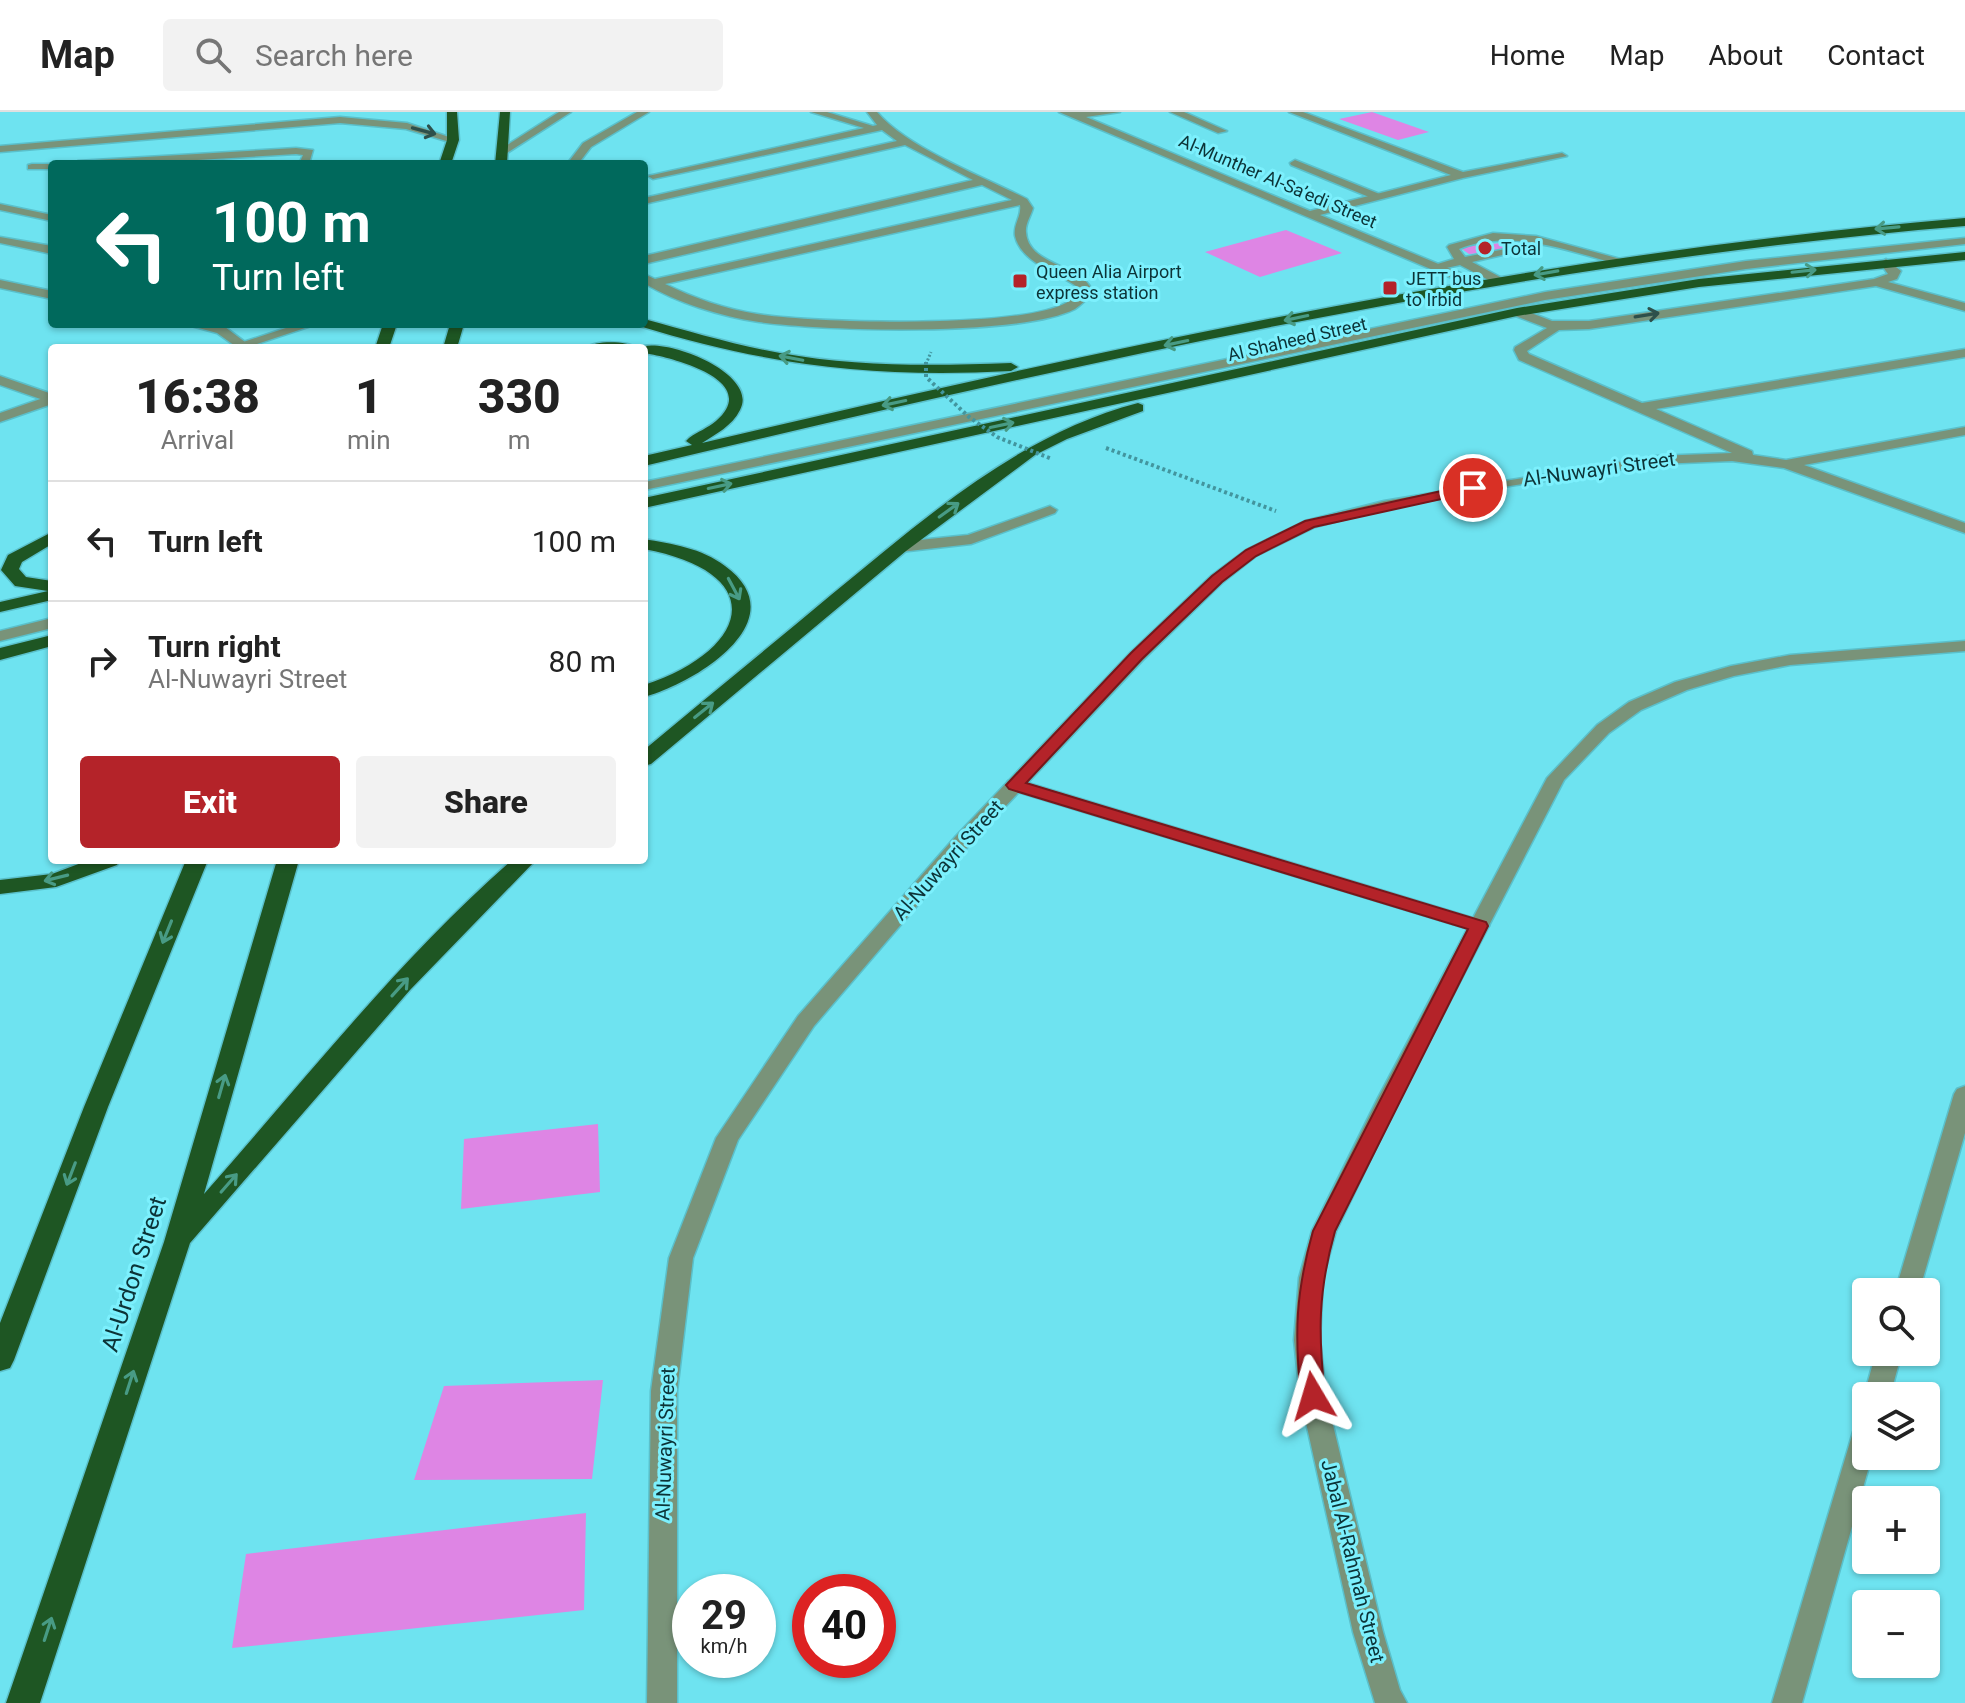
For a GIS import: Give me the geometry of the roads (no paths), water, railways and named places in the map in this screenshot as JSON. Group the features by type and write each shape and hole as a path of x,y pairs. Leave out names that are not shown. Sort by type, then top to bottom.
{"highway":[{"path":"446,160 453,140 452,112"},
{"path":"502,158 505,112"},
{"name":"Al Shaheed Street","path":"648,459 871,407 1340,308 1618,260 1786,238 1965,222"},
{"name":"Al Shaheed Street","path":"648,502 1517,312 1699,283 1965,256"},
{"path":"648,324 748,350 825,364 879,367 958,369 1023,366 1147,349"},
{"path":"648,350 704,363 723,374 734,387 729,418 713,432 648,458"},
{"path":"648,757 900,547 1046,443 1214,379"},
{"path":"48,539 21,554 10,570 21,582 48,585"},
{"path":"648,545 678,551 712,564 732,581 740,594 741,604 738,626 708,661 669,683 648,690"},
{"path":"0,607 48,596"},
{"path":"0,655 48,641"},
{"path":"0,887 56,880 98,864"},
{"path":"0,1360 96,1107 195,864"},
{"name":"Al-Urdon Street","path":"23,1703 177,1242 287,864"},
{"path":"177,1242 402,985 520,864"}],"street":[{"path":"0,149 340,120 374,112"},
{"path":"502,158 566,112"},
{"path":"575,160 587,145 644,112"},
{"path":"816,112 852,124 884,127"},
{"path":"648,280 717,309 806,323 916,326 972,322 1074,305 1084,299 1087,293 1085,286 1032,253 1024,243 1020,234 1027,208 1023,201 906,142 884,127 872,112"},
{"path":"1069,114 1115,112"},
{"path":"1175,112 1222,131"},
{"path":"1294,112 1462,175"},
{"name":"Al-Munther Al-Sa’edi Street","path":"1069,114 1478,285"},
{"path":"340,120 407,126 453,140"},
{"path":"653,176 884,127"},
{"path":"159,135 162,160"},
{"path":"648,200 906,142"},
{"path":"186,160 296,151 309,152 306,160"},
{"path":"1310,214 1462,175 1562,156"},
{"path":"1295,163 1378,197"},
{"path":"32,167 48,166"},
{"path":"648,259 984,181"},
{"path":"648,280 1023,201"},
{"path":"0,207 48,217"},
{"path":"1498,281 1462,261 1454,254 1453,247 1465,241 1503,237 1618,260"},
{"path":"648,476 1490,300 1698,265 1965,238"},
{"path":"648,485 1545,296 1732,267 1965,238"},
{"path":"0,240 48,249"},
{"path":"1437,266 1546,244"},
{"path":"1517,312 1526,319 1555,326 1589,325 1876,282 1893,276 1895,271 1886,263"},
{"path":"1876,282 1965,307"},
{"path":"0,284 48,294"},
{"path":"1555,326 1545,337 1525,345 1520,350 1524,357 1763,460"},
{"path":"277,343 304,328"},
{"path":"1639,408 1965,353"},
{"path":"0,380 48,398"},
{"path":"0,418 48,400"},
{"path":"0,431 48,414"},
{"path":"1786,464 1965,431"},
{"name":"Al-Nuwayri Street","path":"662,1703 664,1391 681,1258 727,1138 806,1021 1015,785 1137,656 1217,579 1251,553 1310,524 1384,505 1592,468 1697,457 1786,464 1965,528"},
{"path":"900,547 971,539 1050,510"},
{"path":"0,626 48,615"},
{"path":"0,636 48,624"},
{"name":"Jabal Al-Rahmah Street","path":"1388,1701 1368,1632 1313,1396 1307,1340 1311,1278 1324,1231 1556,778 1603,729 1635,706 1681,686 1731,671 1790,660 1965,646"},
{"path":"1015,785 1479,926"},
{"path":"1911,1278 1965,1094"},
{"path":"1787,1703 1855,1470"}],"place":[{"name":"Total","path":"1485,248"},
{"name":"Queen Alia Airport express station","path":"1020,281"},
{"name":"JETT bus to Irbid","path":"1390,288"}]}
